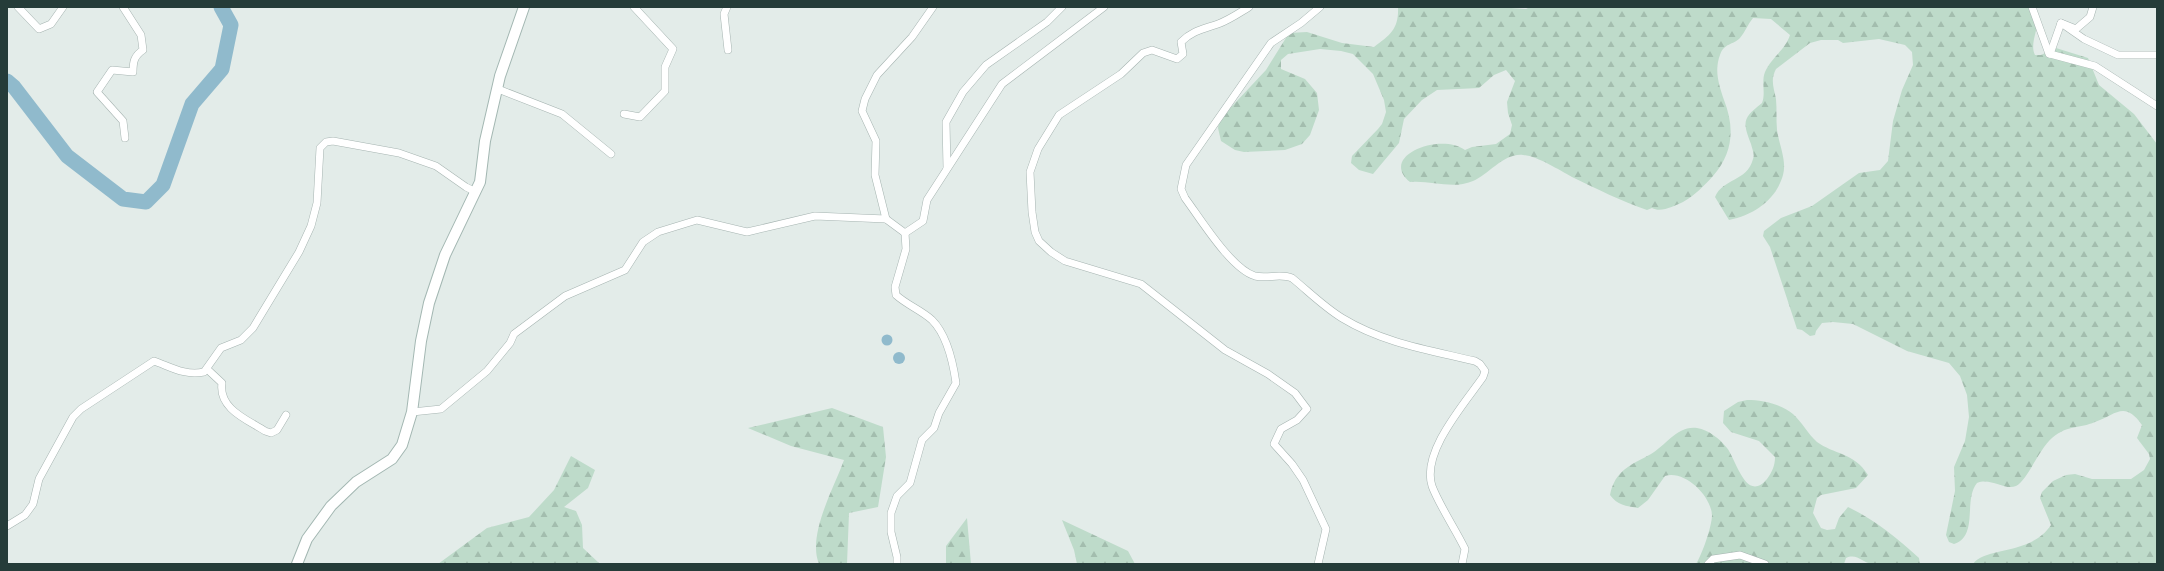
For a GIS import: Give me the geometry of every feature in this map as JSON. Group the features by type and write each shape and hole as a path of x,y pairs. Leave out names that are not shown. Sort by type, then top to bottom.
{"street":[{"path":"18,7 39,29 51,24 63,7"},
{"path":"123,7 141,35 143,50 136,55 133,63 133,72 112,70 97,92 123,121 125,138"},
{"path":"297,564 307,539 331,506 368,472 386,464 398,451 405,437 412,412 420,341 429,304 446,255 480,182 485,140 504,62 524,7"},
{"path":"624,114 640,117 665,91 665,67 673,49 634,7"},
{"path":"727,7 724,14 728,50"},
{"path":"886,219 876,175 876,141 862,111 865,99 878,75 912,37 933,7"},
{"path":"947,169 946,122 962,92 986,65 1047,22 1062,7"},
{"path":"905,233 923,221 928,200 1002,84 1104,7"},
{"path":"1249,7 1219,24 1196,30 1188,35 1181,42 1183,54 1177,59 1152,50 1143,53 1121,74 1059,115 1038,149 1030,172 1032,212 1038,241 1051,252 1065,261 1141,284 1224,350 1268,374 1295,393 1307,409 1297,420 1281,429 1274,444 1292,464 1303,480 1326,529 1318,564"},
{"path":"1320,7 1301,23 1271,43 1186,165 1181,189 1185,198 1228,256 1241,269 1255,276 1285,275 1292,278 1336,314 1360,328 1411,348 1462,358 1480,364 1485,371 1483,377 1444,430 1436,449 1431,473 1432,485 1465,549 1462,564"},
{"path":"2032,7 2050,54"},
{"path":"2061,23 2076,29 2090,17 2093,7"},
{"path":"2050,54 2061,23"},
{"path":"2061,23 2084,39 2118,55 2157,55"},
{"path":"2050,54 2095,66 2157,106"},
{"path":"498,89 562,114 611,154"},
{"path":"7,526 25,515 33,504 39,479 73,417 81,409 154,361 181,372 194,374 204,372 221,348 241,340 253,328 299,252 311,226 317,203 318,157 320,148 326,142 333,141 399,152 436,166 466,188 476,192"},
{"path":"412,412 441,409 487,371 510,343 514,334 565,296 625,270 643,242 658,232 697,220 747,232 815,216 886,219 905,233"},
{"path":"896,564 897,557 891,532 891,513 897,496 910,484 922,440 934,428 939,412 956,383 950,356 941,332 931,319 905,304 896,295 895,287 906,249 905,233"},
{"path":"207,369 222,383 221,390 224,400 232,409 265,431 271,433 277,430 286,415"},
{"path":"1708,564 1713,559 1740,554 1765,564"}],"green space":[{"path":"1398,7 1496,7 1526,9 1530,7 2035,7 2038,19 2033,44 2035,55 2041,55 2056,48 2088,58 2099,85 2134,114 2157,144 2157,564 1973,564 1979,558 2032,542 2042,535 2051,525 2040,498 2042,492 2053,481 2066,475 2075,474 2092,479 2131,479 2144,470 2150,459 2149,454 2137,438 2142,425 2136,417 2130,413 2125,411 2114,413 2089,424 2069,429 2058,434 2042,449 2024,478 2016,486 2007,487 1987,482 1977,483 1973,490 1971,499 1969,526 1962,540 1954,544 1949,542 1946,535 1955,491 1954,467 1965,441 1969,417 1967,395 1960,376 1949,363 1907,351 1853,324 1833,322 1822,323 1815,335 1810,336 1802,330 1797,329 1770,247 1763,236 1764,231 1781,218 1812,206 1859,173 1880,170 1888,161 1893,121 1902,90 1913,65 1912,52 1905,45 1879,39 1843,43 1838,40 1821,40 1810,43 1776,69 1773,77 1773,84 1776,99 1777,130 1784,164 1783,175 1775,192 1763,205 1738,218 1729,220 1715,197 1723,186 1746,172 1750,166 1754,155 1746,130 1746,120 1751,112 1762,103 1764,95 1763,80 1765,72 1785,45 1790,35 1771,19 1753,18 1740,38 1726,46 1720,55 1717,72 1720,89 1728,110 1731,130 1728,149 1720,167 1713,176 1691,197 1672,207 1659,210 1652,208 1647,210 1618,199 1554,167 1529,156 1523,155 1509,157 1479,178 1465,184 1449,185 1426,182 1410,182 1402,172 1402,164 1407,156 1416,150 1428,145 1441,144 1454,145 1465,150 1472,147 1496,144 1510,134 1512,125 1508,113 1507,102 1515,81 1506,70 1494,75 1479,88 1437,90 1422,100 1404,119 1399,143 1373,174 1359,170 1351,163 1352,156 1382,124 1386,112 1384,100 1373,74 1353,54 1341,51 1320,49 1288,54 1281,60 1281,69 1305,79 1317,93 1319,110 1310,135 1302,144 1285,150 1244,152 1235,150 1221,141 1218,128 1220,119 1266,70 1289,33 1307,32 1342,43 1374,47 1385,39 1393,30 1397,20"},
{"path":"1747,400 1772,403 1793,414 1817,442 1857,462 1868,475 1856,488 1821,495 1817,498 1813,513 1821,528 1827,530 1835,529 1839,518 1848,507 1877,524 1894,537 1919,558 1920,564 1872,564 1857,557 1850,557 1846,558 1844,564 1696,564 1706,540 1712,515 1711,508 1707,500 1696,486 1681,477 1673,475 1665,476 1648,500 1638,508 1619,503 1610,495 1616,480 1625,469 1651,454 1678,433 1690,428 1701,429 1718,438 1727,448 1742,477 1747,483 1753,486 1760,485 1770,474 1774,466 1775,457 1759,441 1731,432 1723,423 1724,411 1738,402"},
{"path":"832,408 883,427 886,457 878,507 849,513 847,564 819,564 816,552 816,539 823,512 844,460 791,446 748,428"},
{"path":"571,456 595,470 588,488 564,507 576,511 582,525 583,548 600,564 438,564 487,528 529,517 554,490"},
{"path":"967,518 971,564 946,564 946,546"},
{"path":"1062,520 1128,551 1135,564 1077,564 1074,550"}],"water":[{"path":"887,334 891,336 893,340 891,344 887,346 883,344 881,340 883,336"},
{"path":"897,352 901,352 905,358 901,364 897,364 893,360 893,356"}],"waterway":[{"path":"7,81 14,87 67,156 123,199 146,202 163,185 192,104 222,69 231,25 221,7"}]}
